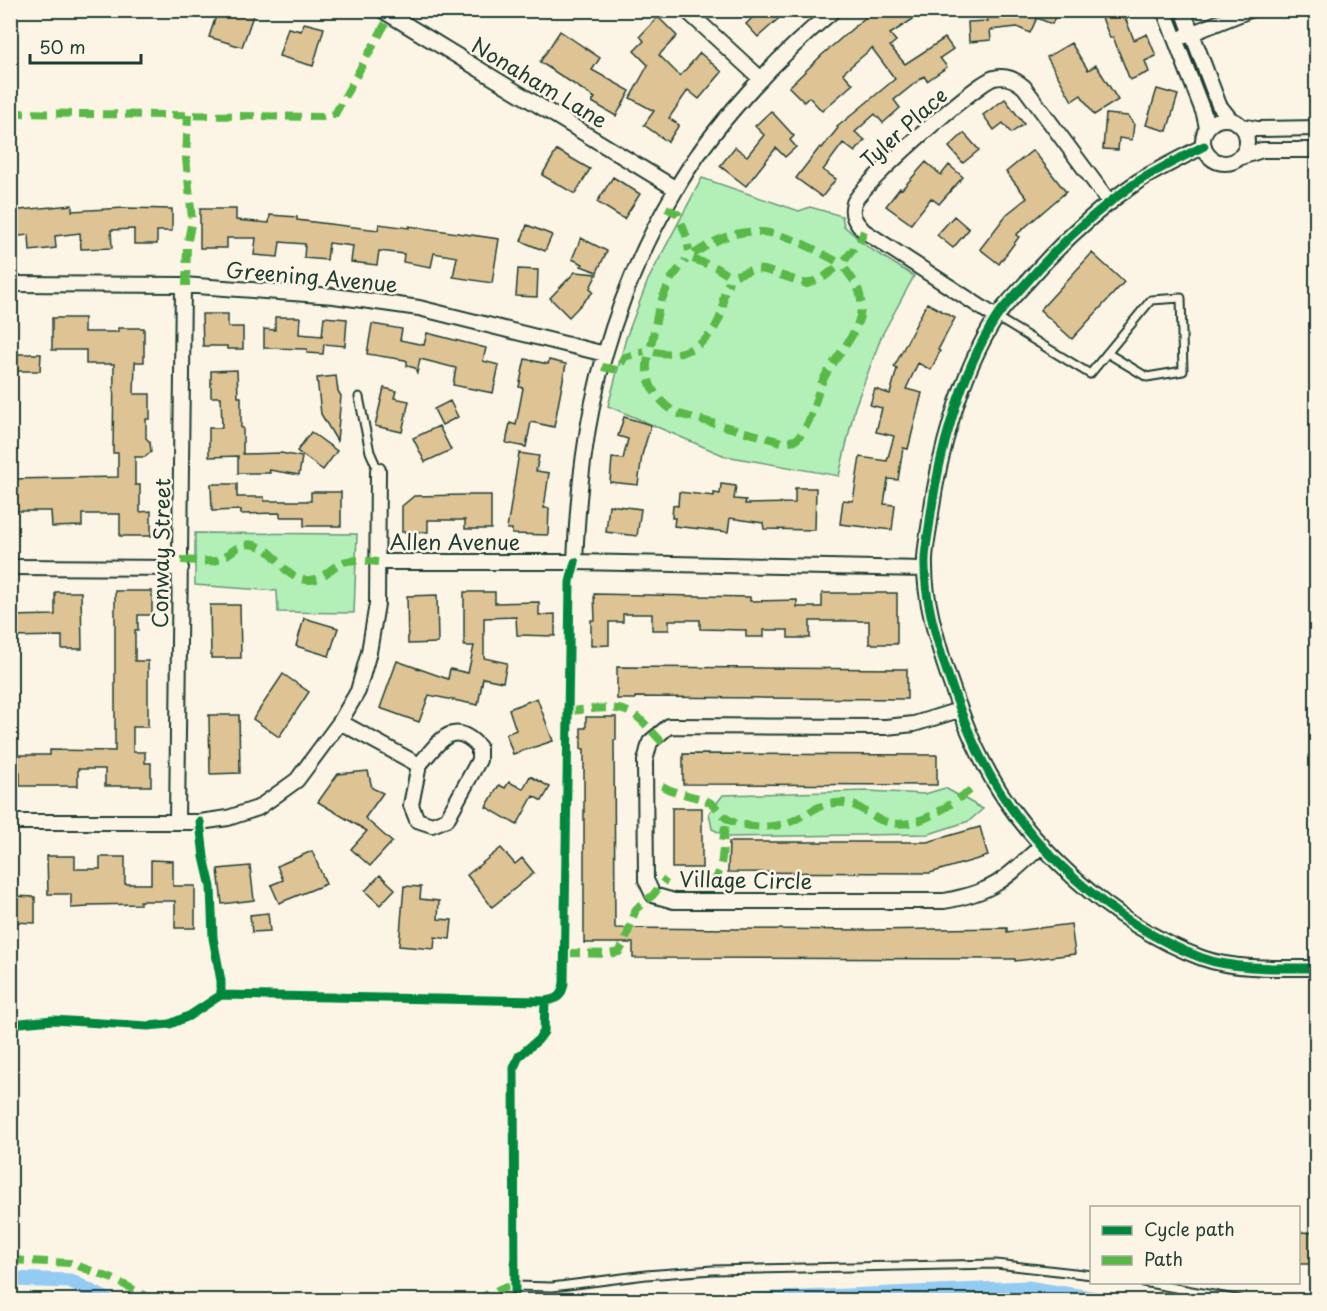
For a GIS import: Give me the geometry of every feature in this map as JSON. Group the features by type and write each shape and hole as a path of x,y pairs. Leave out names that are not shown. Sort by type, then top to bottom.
{"street":[{"name":"Nonaham Lane","path":"382,10 676,189"},
{"path":"686,10 761,79"},
{"path":"575,562 578,506 588,428 605,354 625,296 657,224 676,189 710,140 761,79 834,10"},
{"path":"1164,10 1204,114 1207,128 1203,146 1211,158 1225,163 1262,150 1317,150"},
{"path":"1183,10 1219,105 1247,139 1243,153 1238,158"},
{"path":"1175,40 1250,10"},
{"name":"Tyler Place","path":"996,317 856,224 852,215 854,202 885,168 934,123 992,79 1004,77 1018,81 1024,87 1110,202"},
{"path":"1207,128 1218,120 1257,129 1317,128"},
{"path":"1203,146 1138,182 1110,202 1043,263 996,317 974,361 950,423 934,487 924,569 932,617 959,710 983,762 1010,807 1042,845 1099,900 1150,934 1204,958 1256,968 1317,968"},
{"name":"Greening Avenue","path":"10,284 183,285 334,296 419,308 605,354"},
{"name":"Conway Street","path":"177,822 183,285"},
{"path":"378,470 378,561"},
{"name":"Allen Avenue","path":"10,822 200,822 228,818 258,808 297,780 340,722 358,691 369,652 377,604 378,561 575,562 924,569"},
{"path":"10,567 181,568"},
{"name":"Village Circle","path":"959,710 914,724 886,727 669,726 650,742 645,761 646,880 653,895 674,901 944,901 988,889 1009,876 1042,845"},
{"path":"340,722 419,765"},
{"path":"459,733 471,738 479,747 479,760 447,819 432,825 417,820 411,805 419,765 446,735 459,733"}],"lane":[{"path":"996,317 1090,374 1107,353 1151,300 1181,298 1183,371 1147,377 1107,353"},
{"path":"359,397 370,452 378,470"},
{"path":"515,1286 552,1287 646,1275 712,1270 996,1264 1090,1275"},
{"path":"1154,1284 1240,1300"}],"green space":[{"path":"702,178 799,211 810,207 842,216 844,226 869,248 914,276 882,335 855,407 839,476 725,456 608,406 626,338 648,280"},
{"path":"195,533 357,534 354,613 278,612 277,591 195,585"},
{"path":"945,788 983,809 969,821 929,834 728,837 712,829 709,813 723,795 868,791 925,794"}],"building":[{"path":"218,10 255,10 242,47 209,37"},
{"path":"760,10 788,10 758,37 746,24"},
{"path":"874,10 927,10 890,34 896,41 890,46 905,64 945,38 953,49 940,58 947,67 927,81 924,76 894,100 900,108 883,123 875,114 855,132 865,140 855,152 843,143 823,170 836,179 822,197 796,178 837,127 895,79 872,48 843,73 853,84 822,111 809,97 804,102 789,87"},
{"path":"1019,10 1058,10 1052,24 1037,18 1030,33 1017,27 990,30 991,40 969,42 968,22 988,21 987,15 1018,12"},
{"path":"1099,10 1122,10 1134,40 1147,34 1156,56 1145,61 1149,72 1130,80 1113,37 1110,38"},
{"path":"658,17 677,36 659,55 680,76 700,53 722,72 699,99 688,90 669,118 679,125 668,142 644,125 654,111 630,98 648,65 634,51 644,41 640,36"},
{"path":"304,23 324,28 313,66 279,56 288,28 301,31"},
{"path":"560,31 600,58 592,70 630,91 616,116 592,102 595,98 540,62"},
{"path":"1071,43 1088,70 1096,65 1118,100 1094,115 1081,95 1072,101 1047,57"},
{"path":"1157,89 1178,95 1167,131 1146,125"},
{"path":"1005,99 1024,124 1011,133 1003,123 994,130 983,115"},
{"path":"771,111 794,136 790,140 796,147 785,157 776,148 746,186 720,166 735,147 747,156 764,135 755,126"},
{"path":"1106,114 1128,116 1134,124 1132,140 1119,138 1118,150 1103,149"},
{"path":"964,133 979,150 963,163 949,147"},
{"path":"557,150 590,169 575,194 542,175"},
{"path":"1033,150 1066,192 1016,235 1019,237 999,264 980,249 1007,214 1027,198 1006,172"},
{"path":"926,162 941,175 949,165 963,177 939,204 931,198 911,224 886,206"},
{"path":"613,177 640,194 624,219 597,202"},
{"path":"72,205 72,211 125,208 172,209 172,231 157,231 157,244 134,244 134,229 111,230 112,248 81,249 80,233 55,236 56,248 30,251 29,235 10,237 10,211"},
{"path":"200,209 236,209 236,220 269,223 270,215 378,230 379,224 409,228 409,226 499,239 492,283 453,277 457,257 434,253 431,267 403,262 404,254 379,251 377,265 351,262 353,246 329,243 327,260 304,258 305,244 280,242 278,257 254,255 256,238 227,238 227,248 200,248"},
{"path":"954,216 969,229 953,248 937,235"},
{"path":"527,225 552,235 545,251 521,241"},
{"path":"581,238 607,251 597,272 581,266 583,264 572,259"},
{"path":"1092,253 1124,282 1072,339 1040,310"},
{"path":"518,269 538,270 537,297 516,296"},
{"path":"575,272 597,274 590,288 593,292 569,317 550,298"},
{"path":"927,303 955,318 938,350 940,351 931,370 918,363 906,389 922,393 908,449 903,448 898,480 888,479 884,504 895,505 892,530 840,524 843,500 853,501 860,457 887,461 894,436 876,432 882,408 870,405 875,389 890,394 897,369 894,367"},
{"path":"202,314 228,314 228,327 243,327 243,349 203,346"},
{"path":"275,317 300,317 299,334 322,336 324,317 347,319 345,346 324,344 323,354 307,353 307,349 264,348 264,329 275,330"},
{"path":"52,318 84,318 84,332 118,332 118,328 144,328 144,362 135,362 134,394 150,394 150,419 146,419 146,438 150,442 151,452 145,457 135,457 135,485 140,485 140,512 151,511 151,536 120,536 120,514 82,514 82,526 52,527 51,511 10,511 10,479 118,477 118,453 113,453 114,364 86,364 86,350 52,350"},
{"path":"372,324 402,329 400,340 424,345 427,333 486,348 483,361 499,365 493,393 453,385 456,368 420,359 417,373 415,368 407,366 405,360 367,354"},
{"path":"10,354 41,354 40,371 10,371"},
{"path":"525,359 548,364 549,360 566,364 554,427 531,422 526,447 506,443 510,423 516,425 523,388 519,387"},
{"path":"237,370 238,397 241,397 243,454 281,453 302,457 299,475 269,470 270,473 238,473 238,456 209,457 209,428 222,428 221,397 211,397 211,371"},
{"path":"336,376 341,396 337,441 321,414 317,378"},
{"path":"384,388 396,391 394,398 409,401 402,432 375,426"},
{"path":"450,401 458,417 442,425 434,409"},
{"path":"624,417 651,425 642,455 638,485 610,482 612,458 623,459 628,439 618,436"},
{"path":"439,426 451,450 425,462 413,438"},
{"path":"311,432 337,451 323,470 297,451"},
{"path":"519,453 539,456 536,471 549,473 544,508 549,508 548,535 512,534 512,529 507,529"},
{"path":"211,484 237,484 237,497 264,497 264,501 311,501 311,492 341,492 341,526 304,526 304,517 280,517 280,513 241,514 241,510 212,511"},
{"path":"721,484 736,486 734,499 746,500 745,504 795,503 795,488 816,488 815,530 764,529 763,523 730,518 728,532 674,526 673,505 678,506 679,492 714,496 714,493 720,494"},
{"path":"491,495 491,529 465,529 465,520 428,520 428,532 402,532 402,506 414,496"},
{"path":"609,505 641,509 637,536 606,532"},
{"path":"115,591 152,591 152,615 138,615 138,630 135,630 135,661 148,661 148,727 133,727 133,752 145,752 145,763 151,763 151,786 105,786 105,769 78,769 78,786 20,786 20,772 10,772 10,755 50,755 50,750 115,751"},
{"path":"55,592 81,592 82,649 62,649 62,636 10,637 10,616 55,615"},
{"path":"464,592 495,592 495,603 539,602 539,615 555,614 555,636 517,635 516,617 484,618 484,658 507,663 503,682 483,678 478,705 429,695 419,722 380,708 397,661 448,679 450,669 468,673 474,646 464,646"},
{"path":"822,593 897,593 897,644 869,644 869,621 810,621 810,638 788,638 788,630 764,630 764,637 746,637 746,630 700,629 700,620 669,620 669,630 652,630 652,614 623,614 623,622 609,622 609,645 591,646 591,620 595,620 594,594 750,597 750,601 797,600 797,607 822,607"},
{"path":"437,595 438,643 408,644 407,596"},
{"path":"210,605 240,605 241,658 211,658"},
{"path":"304,618 338,628 329,656 296,646"},
{"path":"617,667 907,669 907,699 635,697 635,699 617,699"},
{"path":"283,674 309,692 279,737 253,719"},
{"path":"537,698 553,741 513,754 506,734 516,730 509,709"},
{"path":"209,715 239,715 240,773 210,774"},
{"path":"586,717 616,717 616,740 614,740 615,928 869,930 1007,928 1007,932 1071,924 1075,954 1015,961 1015,959 633,958 633,943 584,943 584,749 581,749 581,728 586,728"},
{"path":"683,754 937,755 937,785 683,784"},
{"path":"368,771 372,788 383,793 365,818 392,842 370,866 351,849 367,831 318,802 338,774"},
{"path":"530,776 550,787 542,801 533,796 517,825 486,807 499,785 505,788 509,782 523,789"},
{"path":"672,808 702,808 702,868 672,868"},
{"path":"980,827 988,856 930,873 728,872 729,842 927,842"},
{"path":"501,848 515,864 522,858 534,873 492,907 467,875"},
{"path":"312,851 326,884 279,903 271,885 283,880 277,866"},
{"path":"47,856 75,856 75,869 100,869 100,857 125,857 125,884 151,884 151,860 173,861 173,886 195,886 195,928 175,928 175,901 140,901 140,904 88,905 88,907 71,908 71,894 48,894"},
{"path":"250,866 254,900 222,904 218,869"},
{"path":"380,875 395,889 380,905 365,891"},
{"path":"404,886 421,887 420,899 439,901 438,919 452,920 450,939 435,937 434,949 399,946"},
{"path":"12,896 35,897 35,923 12,922"},
{"path":"268,913 270,931 252,932 250,915"},
{"path":"1300,1232 1317,1233 1317,1264 1300,1264"}],"waterway":[{"path":"10,1279 70,1281 107,1300"},
{"path":"756,1300 1027,1288 1103,1300"}],"marked path":[{"path":"10,113 322,117 335,114 393,10"},
{"path":"186,286 187,246 192,219 186,158 188,115"},
{"path":"666,208 678,214 689,251"},
{"path":"845,260 861,239 864,231"},
{"path":"694,254 713,242 732,235 766,232 799,242 836,261"},
{"path":"693,259 715,267 726,274"},
{"path":"651,346 659,306 671,279 686,260"},
{"path":"736,275 754,269 765,270 807,284 824,277 837,267"},
{"path":"648,357 649,382 662,402 676,413 782,442 796,440 810,419 823,380 850,338 860,316 859,291 844,267"},
{"path":"654,352 678,353 698,346 706,339 719,321 723,309 723,297 729,281"},
{"path":"602,367 617,370 625,357 644,351"},
{"path":"181,560 214,561 240,546 253,545 268,551 293,576 309,580 322,576 345,561 378,562"},
{"path":"568,711 612,708 629,712 640,719 666,746"},
{"path":"662,786 709,802 731,821 759,826 787,823 820,806 842,803 852,805 889,823 915,822 939,811 972,789"},
{"path":"711,884 716,878 721,863 727,819"},
{"path":"565,953 609,954 619,952 636,909 653,895 666,879"},
{"path":"10,1260 70,1263 113,1279 154,1300"},
{"path":"475,1300 502,1288 515,1286"}],"cycle path":[{"path":"1204,146 1137,182 1107,204 1051,256 996,318 972,364 952,416 934,496 926,550 925,579 934,628 948,676 982,760 1022,822 1074,878 1136,925 1202,958 1229,965 1316,968"},
{"path":"200,822 204,857 211,887 213,938 221,981 221,995 545,1001 556,998 561,994 564,983 570,582 575,562"},
{"path":"10,1024 53,1020 148,1026 170,1024 189,1016 221,995"},
{"path":"515,1300 514,1068 519,1056 544,1032 545,1001"}]}
